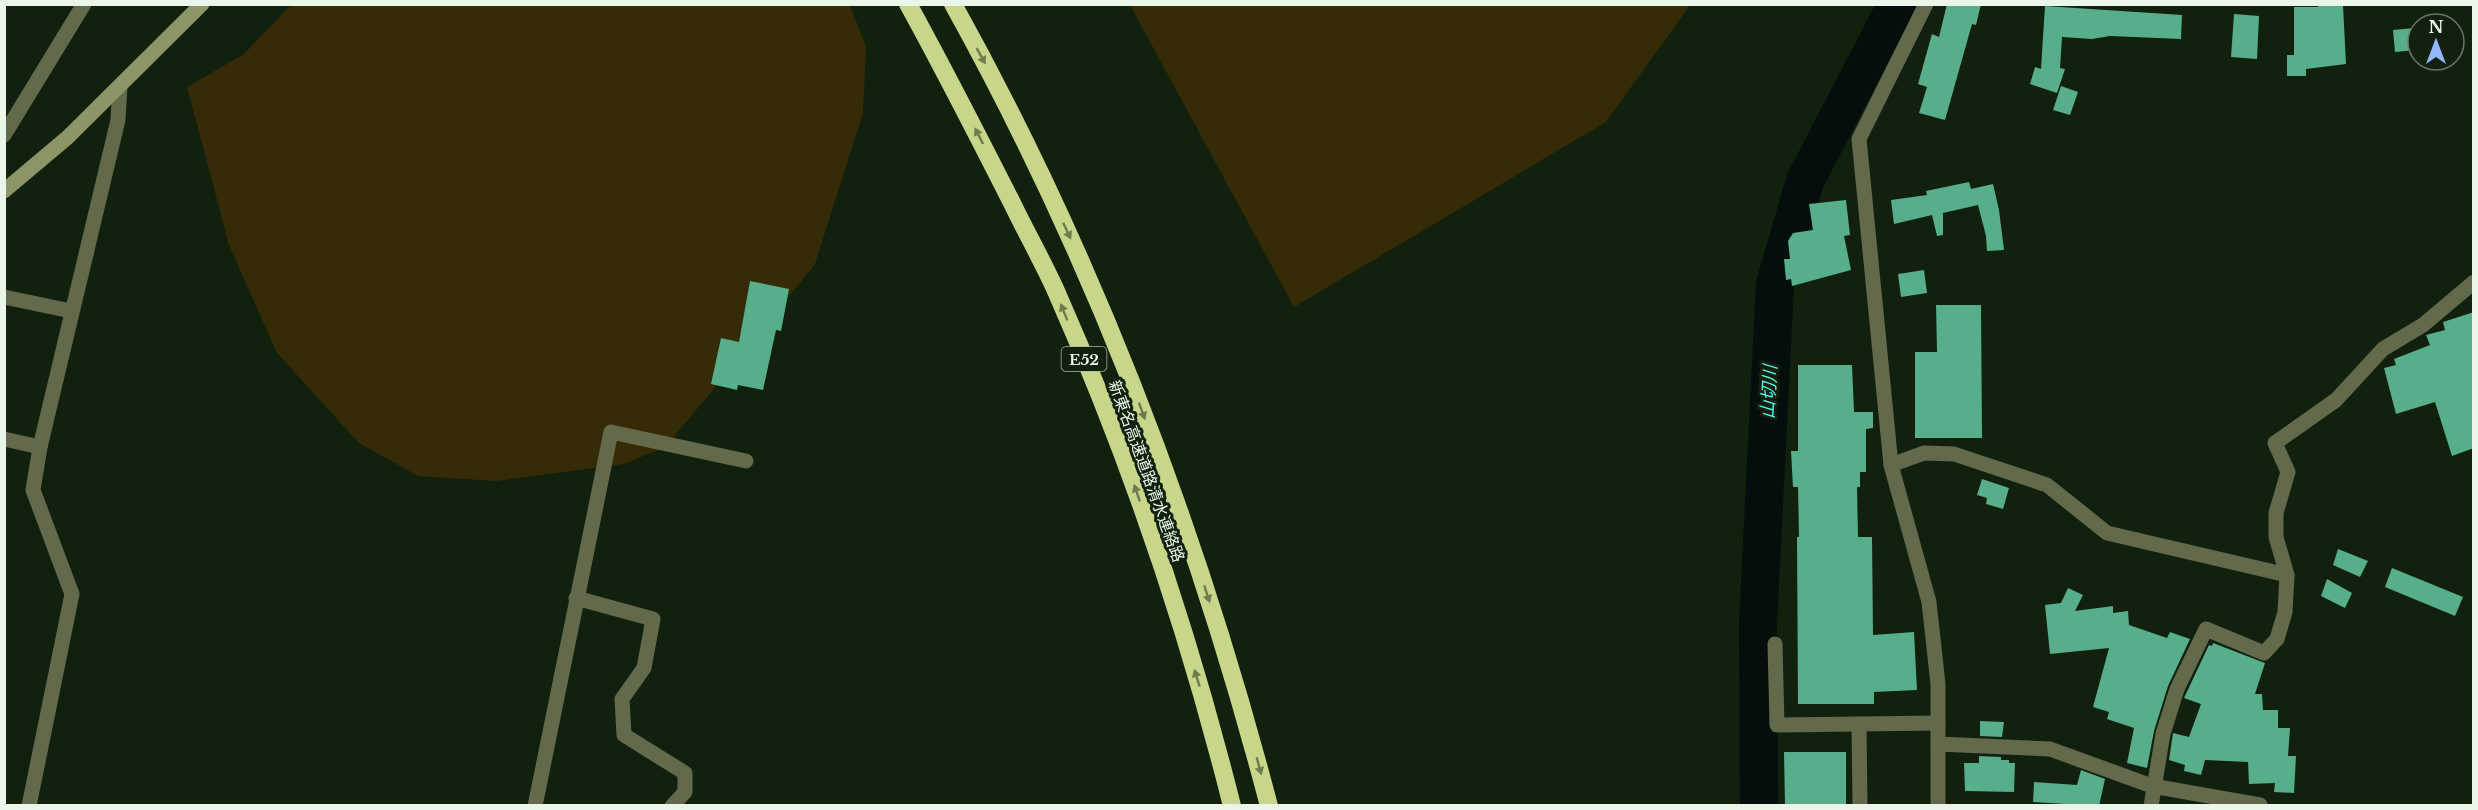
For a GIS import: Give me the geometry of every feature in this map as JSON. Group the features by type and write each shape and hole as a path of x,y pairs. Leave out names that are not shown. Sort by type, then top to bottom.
{"highway":[{"path":"900,4 958,95"},
{"name":"新東名高速道路清水連絡路","path":"908,4 958,95 1055,290 1128,467 1172,596 1214,734 1232,806"},
{"name":"新東名高速道路清水連絡路","path":"956,8 1000,91 1050,194 1125,364 1206,589 1269,806"}],"street":[{"path":"4,135 84,4"},
{"path":"4,191 68,137 202,4"},
{"path":"1926,4 1859,139 1891,465 1929,602 1938,684 1938,806"},
{"path":"29,806 72,594 33,490 40,447 71,311 118,120 120,86"},
{"path":"2151,806 2152,786 2163,734 2177,689 2206,629 2264,653 2277,639 2285,612 2287,574 2276,537 2276,513 2288,472 2275,443 2337,400 2383,349 2423,324 2474,282"},
{"path":"4,297 71,311"},
{"path":"536,806 611,432 746,461"},
{"path":"4,439 40,447"},
{"path":"1891,465 1924,453 1954,454 2047,485 2107,533 2287,574"},
{"path":"576,598 653,620 645,668 622,699 624,735 685,773 685,792 672,806"},
{"path":"1774,644 1777,725 1938,723"},
{"path":"1859,724 1860,806"},
{"path":"1938,744 2050,749 2152,786 2260,805"}],"shaded area":[{"path":"291,5 850,5 866,47 863,113 815,264 665,447 624,464 496,481 418,476 359,443 277,353 229,245 187,87 244,54"},
{"path":"1130,5 1690,5 1606,122 1294,307"}],"building":[{"path":"1947,4 1981,4 1976,25 1972,24 1945,120 1919,113 1927,87 1918,84 1932,34 1939,37"},
{"path":"2318,5 2343,5 2346,64 2306,69 2306,76 2287,76 2287,55 2294,55 2294,7 2318,7"},
{"path":"2045,6 2182,15 2181,39 2110,36 2092,39 2062,37 2060,68 2065,69 2057,93 2030,84 2035,67 2041,69"},
{"path":"2234,14 2259,16 2257,59 2231,57"},
{"path":"2406,29 2406,51 2395,52 2393,30"},
{"path":"2061,86 2078,92 2070,115 2053,110"},
{"path":"1969,182 1971,189 1993,184 2004,250 1987,251 1986,236 1978,205 1943,213 1943,235 1937,236 1932,215 1894,224 1891,200 1927,195 1926,191"},
{"path":"1846,200 1850,235 1844,236 1851,270 1792,286 1791,279 1786,280 1784,259 1790,259 1788,241 1793,233 1813,230 1809,204"},
{"path":"1924,270 1927,293 1901,297 1898,274"},
{"path":"750,281 789,289 781,331 776,330 763,390 738,385 737,390 711,384 721,338 739,342"},
{"path":"1936,305 1981,305 1982,438 1915,438 1915,352 1937,352"},
{"path":"2474,312 2474,448 2452,456 2435,402 2396,414 2384,368 2396,365 2394,359 2430,345 2426,335 2445,330 2443,322"},
{"path":"1798,365 1852,365 1854,412 1873,412 1873,428 1866,429 1866,472 1860,472 1860,487 1857,487 1858,537 1872,537 1873,635 1914,632 1917,690 1874,692 1874,704 1798,704 1798,487 1793,487 1791,451 1798,451"},
{"path":"1982,479 2009,488 2003,509 1986,504 1987,498 1977,495"},
{"path":"2338,549 2368,561 2360,577 2333,565"},
{"path":"2392,568 2463,597 2455,616 2385,587"},
{"path":"2327,579 2352,593 2345,608 2321,596"},
{"path":"2068,588 2083,595 2075,611 2113,606 2113,613 2128,611 2129,625 2167,638 2170,632 2190,639 2168,686 2154,731 2147,768 2127,763 2134,728 2107,719 2109,712 2093,707 2109,648 2050,654 2045,605 2061,603"},
{"path":"2213,643 2265,663 2255,694 2262,694 2263,710 2278,710 2278,728 2290,728 2288,756 2296,756 2294,793 2274,792 2275,783 2249,784 2248,762 2205,760 2201,775 2184,771 2185,765 2169,760 2173,733 2189,737 2201,704 2184,698 2209,645 2212,646"},
{"path":"1980,721 2004,722 2002,737 1980,736"},
{"path":"1784,752 1846,752 1846,806 1785,806"},
{"path":"1979,756 2001,757 2001,760 2015,763 2014,792 1965,791 1964,763 1979,763"},
{"path":"2081,770 2105,779 2099,806 2033,802 2034,782 2077,785"}],"waterway":[{"name":"山切川","path":"1759,806 1758,623 1775,284 1805,181 1897,4"}]}
